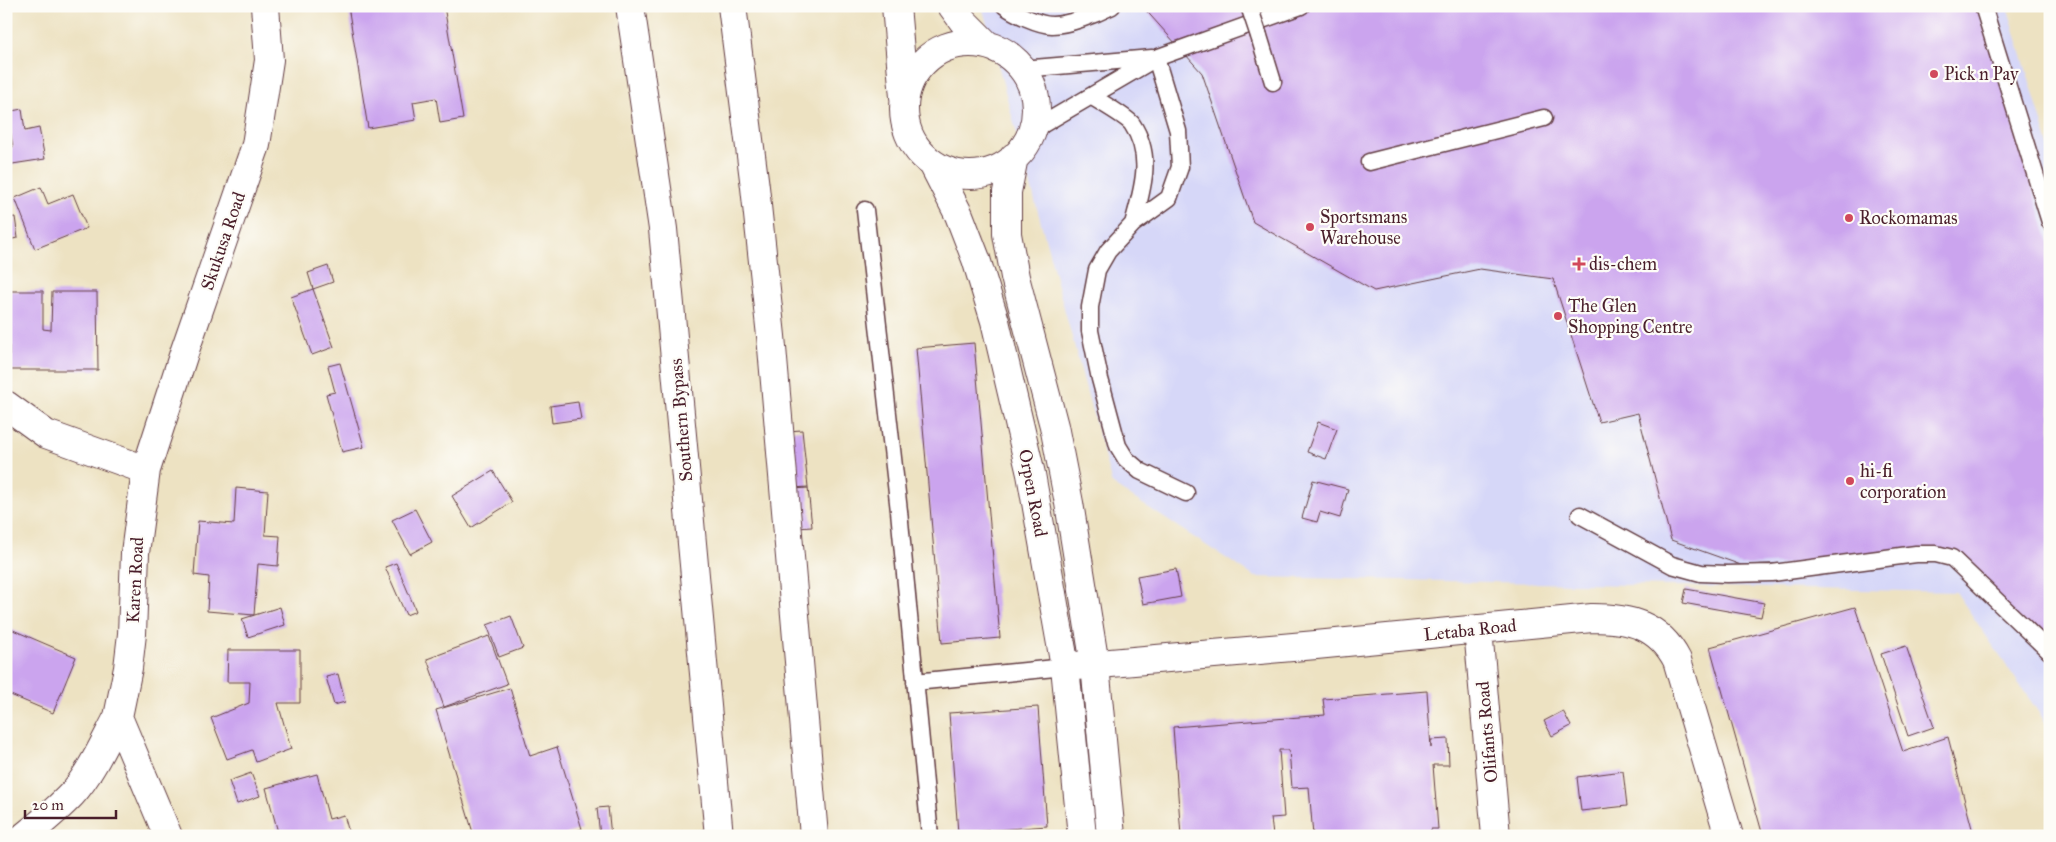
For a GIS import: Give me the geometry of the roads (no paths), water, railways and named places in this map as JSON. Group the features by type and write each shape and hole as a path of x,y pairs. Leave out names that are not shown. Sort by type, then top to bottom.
{"main road":[{"name":"Skukusa Road","path":"146,470 184,353 256,145 269,60 265,6"},
{"name":"Southern Bypass","path":"630,6 663,229 719,836"},
{"path":"732,6 755,187 771,336 814,836"},
{"path":"896,6 904,98 904,120 912,141 926,159 944,171 966,176 988,173 1007,164 1023,149 1033,130 1036,108 1032,87 1022,69 1006,54 987,45 963,21 952,6"},
{"path":"904,98 912,77 925,60 944,48 966,43 987,45"},
{"name":"Orpen Road","path":"1014,157 1007,192 1007,234 1015,277 1054,426 1069,503 1095,665 1111,836"},
{"name":"Orpen Road","path":"933,164 959,215 976,259 995,321 1031,474 1064,667 1082,836"},
{"path":"6,405 46,434 146,470"},
{"name":"Karen Road","path":"24,836 45,820 73,793 86,774 118,717 128,668 132,634 135,553 146,470"},
{"name":"Letaba Road","path":"1064,667 1592,618 1617,618 1644,626 1659,635 1669,645 1678,660 1729,836"},
{"name":"Olifants Road","path":"1478,629 1496,836"},
{"path":"118,717 168,836"}],"lane":[{"path":"1005,6 1014,13 1051,25 1092,16 1112,6"},
{"path":"1249,6 1273,82"},
{"path":"1033,130 1156,58 1301,6"},
{"path":"1984,6 2050,222"},
{"path":"1022,69 1156,58"},
{"path":"1156,58 1178,131 1180,167 1169,198 1133,224 1108,251 1097,270 1092,289 1090,331 1100,379 1118,446 1126,459 1140,471 1186,493"},
{"path":"1091,96 1132,123 1144,150 1146,179 1133,224"},
{"path":"1368,162 1544,118"},
{"path":"865,210 899,511 930,836"},
{"path":"1580,516 1672,565 1701,573 1772,573 1916,554 1936,554 1952,558 2050,652"},
{"path":"915,682 1064,667"}],"place":[{"name":"Pick n Pay","path":"1934,74"},
{"name":"Rockomamas","path":"1849,218"},
{"name":"Sportsmans Warehouse","path":"1310,227"},
{"name":"dis-chem","path":"1579,264"},
{"name":"The Glen Shopping Centre","path":"1558,316"},
{"name":"hi-fi corporation","path":"1850,481"}]}
